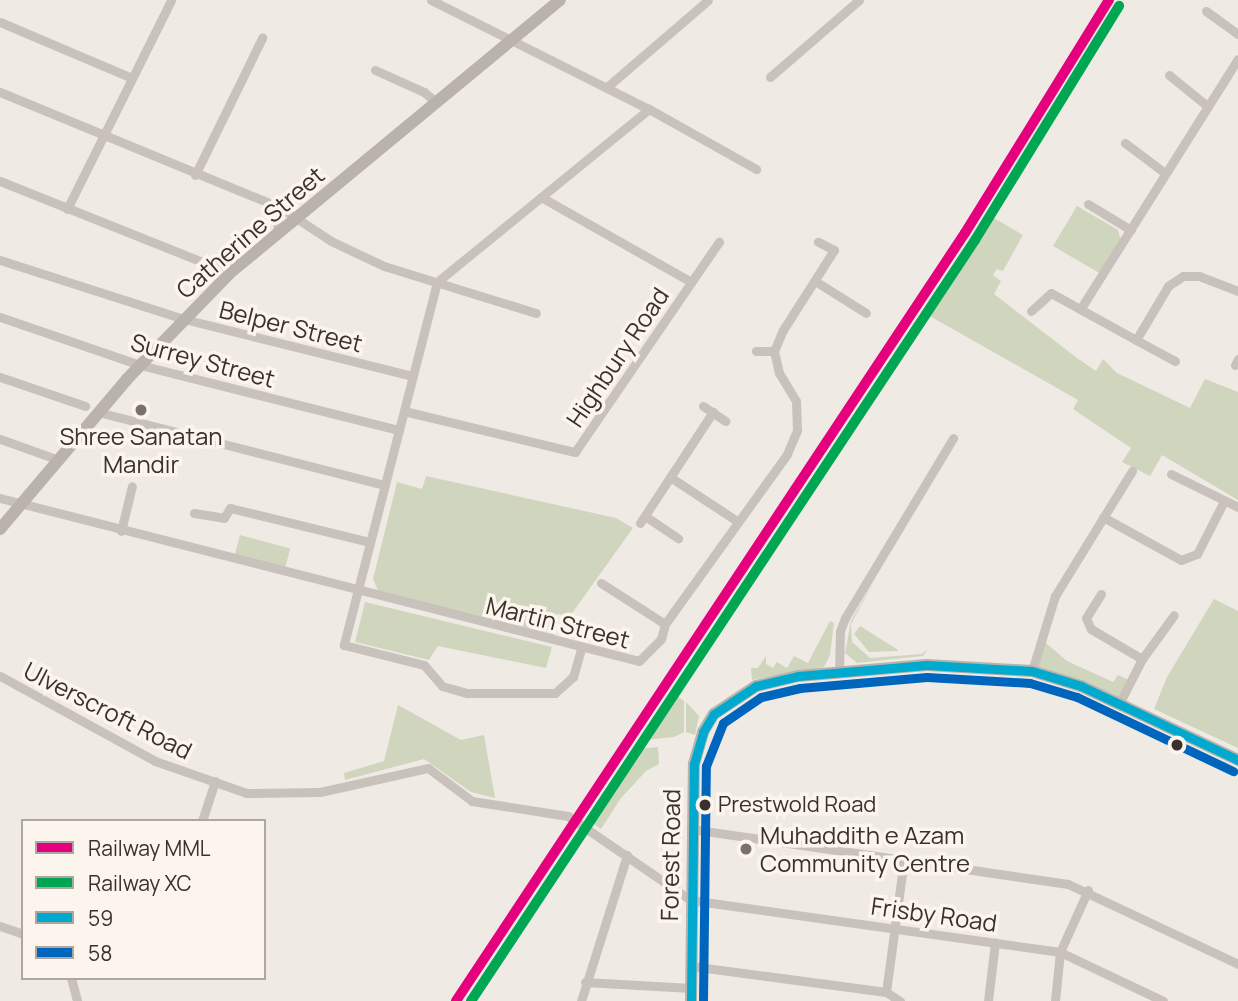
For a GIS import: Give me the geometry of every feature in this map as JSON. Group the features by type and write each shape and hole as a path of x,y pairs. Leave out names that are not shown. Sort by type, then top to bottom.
{"street":[{"path":"67,209 171,0"},
{"path":"431,0 607,87 756,169"},
{"name":"Catherine Street","path":"0,529 140,365 230,273 560,0"},
{"path":"607,87 708,0"},
{"path":"770,77 859,0"},
{"path":"1206,11 1238,34"},
{"path":"0,22 132,78"},
{"path":"195,175 262,38"},
{"path":"1081,308 1206,105 1238,59"},
{"path":"375,70 424,92 436,102"},
{"path":"1169,75 1206,105"},
{"path":"0,92 103,138 265,204 295,218 352,253 536,313"},
{"path":"581,649 573,677 555,693 467,693 442,686 424,666 344,645 437,282 649,109"},
{"path":"1125,143 1165,173"},
{"path":"0,181 230,273"},
{"path":"541,197 691,282"},
{"path":"265,204 278,216 277,233"},
{"path":"1088,204 1130,230"},
{"name":"Highbury Road","path":"404,411 575,452 719,242"},
{"path":"756,351 774,351 834,250 818,242"},
{"name":"Belper Street","path":"0,260 184,318 413,376"},
{"path":"1136,340 1168,286 1183,276 1206,278 1238,291"},
{"path":"815,281 866,313"},
{"path":"1031,311 1051,293 1175,361"},
{"name":"Surrey Street","path":"0,317 140,365 399,430"},
{"name":"Martin Street","path":"0,498 581,649 639,661 661,639 665,624 787,454 797,430 796,401 779,373 774,351"},
{"path":"0,377 85,406"},
{"path":"703,406 725,421"},
{"path":"98,412 385,485"},
{"path":"678,538 643,520 713,412"},
{"path":"953,438 845,618 840,631 839,672 959,663 1032,671 1120,702 1238,760"},
{"path":"0,439 59,460"},
{"path":"1032,671 1047,611 1132,471"},
{"path":"1171,474 1238,507"},
{"path":"670,477 737,521"},
{"path":"121,531 132,486"},
{"path":"1103,517 1181,560 1196,554 1224,501"},
{"path":"194,513 224,518 230,508 369,542"},
{"path":"601,583 665,624"},
{"path":"1101,594 1086,618 1091,629 1142,659"},
{"path":"1120,702 1142,659 1174,615"},
{"name":"Forest Road","path":"691,995 691,829 695,757 714,714 756,686 839,672"},
{"name":"Ulverscroft Road","path":"0,676 155,761 247,793 308,793 420,766 436,773 472,801 559,812 627,855"},
{"path":"203,819 215,781"},
{"path":"691,829 904,859 1087,890 1238,964"},
{"path":"581,1001 627,855 690,900"},
{"path":"886,992 904,859"},
{"path":"1055,1001 1060,952 1087,890"},
{"name":"Frisby Road","path":"690,900 1060,952 1163,1001"},
{"path":"0,926 21,932"},
{"path":"988,1001 995,942"},
{"path":"691,966 886,992 900,1001"},
{"path":"72,980 77,1001"},
{"path":"585,982 691,995"}],"green space":[{"path":"1077,206 1118,230 1121,242 1101,274 1053,246"},
{"path":"992,217 1023,235 1003,271 997,269 993,275 1001,281 994,294 1077,358 1096,371 1103,359 1117,373 1190,408 1205,379 1238,392 1238,500 1162,455 1150,476 1122,462 1131,448 1073,409 1078,400 928,315"},
{"path":"426,476 616,518 633,528 570,616 557,614 555,636 379,593 373,579 397,482 422,489"},
{"path":"240,535 290,548 284,572 234,558"},
{"path":"877,576 851,624 852,642 870,658 922,654 928,648 923,656 857,663 845,653 851,621"},
{"path":"1214,599 1238,611 1238,748 1154,709 1167,677"},
{"path":"365,602 552,647 546,668 438,646 429,660 355,642"},
{"path":"830,621 834,623 830,655 824,667 752,680 751,668 758,668 766,656 766,664 773,668 777,662 787,668 794,656 808,663"},
{"path":"860,626 898,651 869,652 854,634"},
{"path":"1040,638 1067,661 1113,682 1118,675 1129,680 1120,702 1032,671"},
{"path":"674,694 684,701 684,732 674,737 645,740"},
{"path":"686,702 699,716 695,735 686,732"},
{"path":"398,705 461,740 484,735 495,798 471,792 424,759 345,780 344,773 384,761"},
{"path":"658,747 659,764 646,771 621,798 601,829 589,821 639,749"}],"rail line":[{"name":"MML","path":"456,1001 965,233 1109,0"},
{"name":"XC","path":"471,1001 975,240 1119,6"}],"transit line":[{"name":"59","path":"691,1001 694,764 703,732 714,714 756,686 798,676 927,665 1032,671 1081,686 1238,760"},
{"name":"58","path":"703,1001 706,766 723,723 761,697 800,688 927,677 1030,683 1077,697 1233,771"}],"place":[{"name":"Shree Sanatan Mandir","path":"141,410"},
{"name":"Prestwold Road","path":"705,805"},
{"name":"Muhaddith e Azam Community Centre","path":"746,849"}]}
